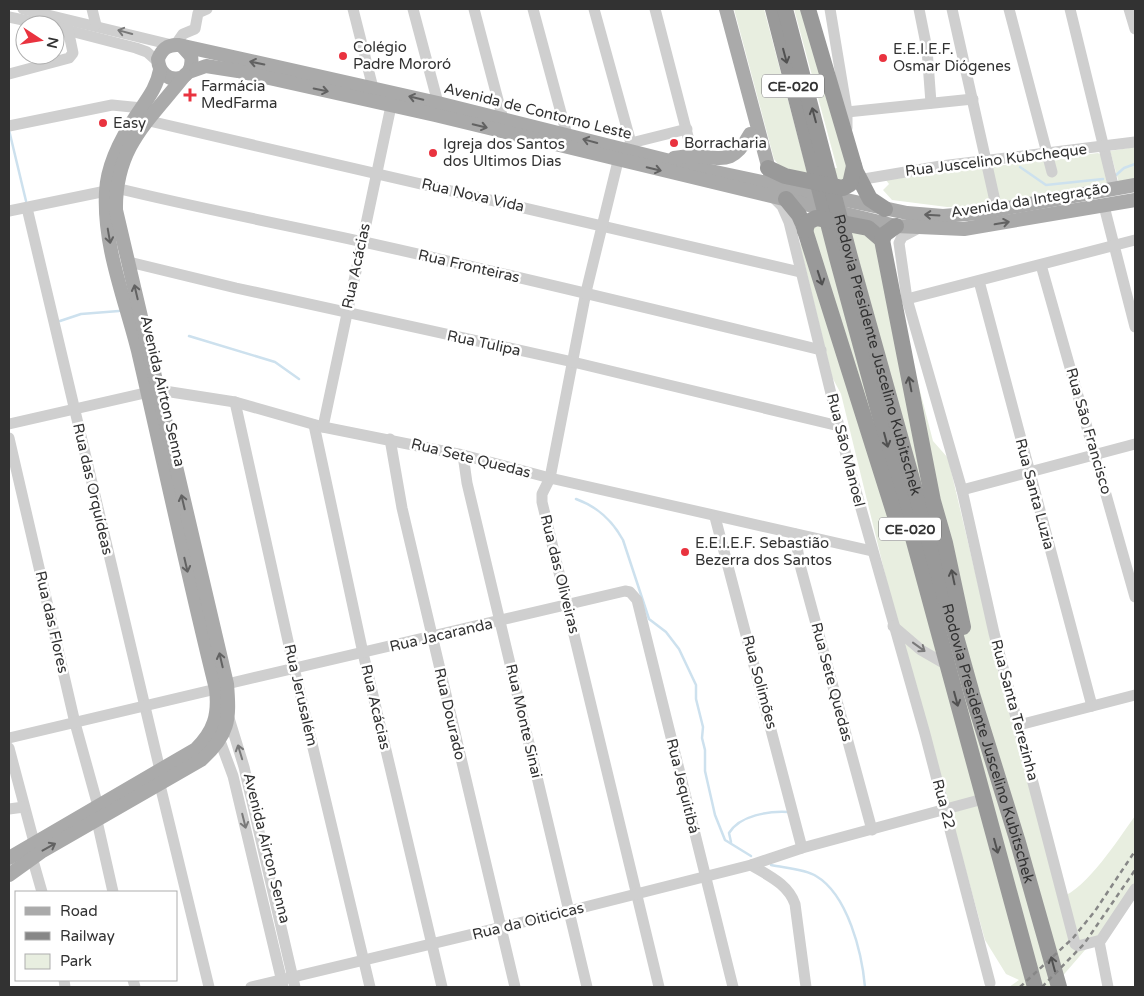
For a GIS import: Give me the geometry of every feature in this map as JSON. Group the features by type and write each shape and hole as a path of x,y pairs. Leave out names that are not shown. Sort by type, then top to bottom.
{"highway":[{"name":"Rodovia Presidente Juscelino Kubitschek","path":"773,9 820,163"},
{"name":"Rodovia Presidente Juscelino Kubitschek","path":"786,9 820,163 937,630 1035,987"},
{"path":"808,9 856,171 870,199 886,209"},
{"path":"768,168 785,176 843,188 852,181 856,171"},
{"path":"786,199 799,215 805,231 915,578 937,630"},
{"path":"805,231 808,222 816,218 868,228 882,240"},
{"path":"896,226 885,234 882,240 934,501 962,622 972,694"},
{"name":"Rodovia Presidente Juscelino Kubitschek","path":"844,258 972,694 1047,941 1059,987"}],"main road":[{"path":"716,9 754,133 768,168 771,190 786,199"},
{"path":"726,9 754,133"},
{"path":"177,45 191,56 192,61 187,74 180,78 169,77 159,66 162,51 177,45"},
{"name":"Avenida de Contorno Leste","path":"177,45 438,103 567,135 771,190 886,209"},
{"name":"Avenida Airton Senna","path":"159,66 157,84 144,114 112,164 108,233 152,392 229,718 216,735"},
{"name":"Avenida de Contorno Leste","path":"187,74 206,66 217,67 391,106 663,159 701,161 771,190"},
{"name":"Avenida Airton Senna","path":"144,114 187,74"},
{"path":"701,161 723,160 740,151 754,133"},
{"name":"Avenida da Integração","path":"886,209 943,216 997,210 1135,185"},
{"name":"Avenida Airton Senna","path":"111,189 129,262 152,392"},
{"name":"Avenida da Integração","path":"786,199 896,226 964,229 1135,200"},
{"name":"Avenida Airton Senna","path":"216,735 216,716 221,687"},
{"path":"9,875 32,857 97,821 160,770 216,735"},
{"path":"9,858 98,806 160,785 201,760 216,735"}],"street":[{"name":"Avenida de Contorno Leste","path":"23,9 177,45"},
{"path":"92,9 96,25"},
{"path":"177,45 180,36 195,29 198,13 207,9"},
{"path":"353,9 373,88"},
{"path":"413,9 438,103"},
{"path":"474,9 503,119"},
{"path":"533,9 567,135"},
{"path":"594,9 624,151 687,129"},
{"path":"655,9 687,129 701,161"},
{"path":"833,9 847,112 848,144"},
{"path":"919,9 927,49 931,103"},
{"path":"952,9 997,210"},
{"path":"1010,9 1052,172"},
{"path":"1070,9 1114,188"},
{"path":"1129,9 1135,29"},
{"path":"65,29 147,52 159,66"},
{"path":"9,74 72,55 68,30"},
{"path":"847,112 973,99"},
{"name":"Rua Nova Vida","path":"9,126 112,105 376,173 800,272"},
{"name":"Rua Acácias","path":"391,106 362,242 318,426 363,653 430,944 442,987"},
{"name":"Rua Juscelino Kubcheque","path":"856,171 864,179 986,160 1135,142"},
{"name":"Rua das Oliveiras","path":"624,151 586,292 550,478 542,494 542,502 659,987"},
{"path":"9,210 111,189"},
{"name":"Rua Fronteiras","path":"111,189 586,292 821,350"},
{"name":"Rua São Manoel","path":"771,190 786,214 839,426 894,626"},
{"path":"1104,206 1135,328"},
{"name":"Rua das Orquídeas","path":"26,208 160,770"},
{"path":"919,228 902,237 899,243 907,299 1135,240"},
{"name":"Rua Tulipa","path":"129,262 236,288 573,362 839,426"},
{"name":"Rua São Francisco","path":"1041,265 1135,597"},
{"name":"Rua Santa Luzia","path":"979,281 1092,706"},
{"name":"Rua Santa Terezinha","path":"907,299 962,490 994,633 1073,938 1078,946 1099,941"},
{"path":"9,424 152,392"},
{"name":"Rua Sete Quedas","path":"152,392 235,402 318,426 464,455 550,478 715,517 872,551"},
{"name":"Rua Jerusalém","path":"235,402 294,668 370,987"},
{"name":"Rua das Flores","path":"9,438 75,723 98,806"},
{"name":"Rua Dourado","path":"390,439 402,508 515,987"},
{"path":"962,490 1135,444"},
{"name":"Rua Monte Sinai","path":"464,455 467,483 587,987"},
{"name":"Rua Solimões","path":"715,517 802,848"},
{"name":"Rua Sete Quedas","path":"796,534 800,565 872,830"},
{"name":"Rua Jacaranda","path":"9,738 294,668 500,622 625,591"},
{"name":"Rua Jequitibá","path":"625,591 633,594 637,600 733,987"},
{"path":"894,626 921,650 947,665"},
{"name":"Rua 22","path":"894,626 945,809 990,983"},
{"path":"1019,725 1135,695"},
{"name":"Avenida Airton Senna","path":"229,718 244,767 260,865"},
{"name":"Avenida Airton Senna","path":"216,735 233,776 260,865 288,983"},
{"path":"9,748 34,842"},
{"path":"160,785 209,987"},
{"name":"Rua da Oiticicas","path":"251,987 288,983 364,960 751,865 802,848 983,799"},
{"path":"9,809 24,807"},
{"path":"97,821 113,891"},
{"path":"32,857 42,891"},
{"path":"751,865 784,885 791,893 796,904 806,987"},
{"path":"1108,987 1099,941 1135,889"}],"green space":[{"path":"734,9 764,9 806,168 837,168 794,9 803,9 846,162 846,181 781,168 774,159"},
{"path":"1135,147 1135,179 1119,183 1110,151"},
{"path":"1098,153 1101,155 1108,183 979,206 947,207 892,200 883,190 889,184 886,180"},
{"path":"808,222 872,235 887,264 933,441 948,458 990,635 1061,897 1071,892 1091,874 1135,816 1135,884 1111,920 1053,987 1009,987 1019,980 1006,974 985,940 888,586 841,394 832,377 800,245"}],"waterway":[{"path":"9,130 26,201"},
{"path":"1115,176 1124,168 1135,164"},
{"path":"1020,167 1046,185 1103,179"},
{"path":"60,321 81,314 119,311"},
{"path":"189,336 275,362 299,379"},
{"path":"576,499 598,510 619,533 649,619 666,632 679,649 696,685 696,699 703,727 705,771 715,815 725,840 751,856"},
{"path":"731,842 729,833 747,818 764,813 788,812"},
{"path":"771,865 801,870 816,876 837,897 845,911 857,942 865,987"}],"railway":[{"path":"1020,987 1073,938 1095,911 1135,851"},
{"path":"1042,987 1084,944 1135,870"}],"place":[{"name":"Colégio Padre Mororó","path":"343,56"},
{"name":"E.E.I.E.F. Osmar Diógenes","path":"883,58"},
{"name":"Farmácia MedFarma","path":"190,95"},
{"name":"Easy","path":"103,123"},
{"name":"Borracharia","path":"674,143"},
{"name":"Igreja dos Santos dos Ultimos Dias","path":"433,153"},
{"name":"E.E.I.E.F. Sebastião Bezerra dos Santos","path":"685,552"}]}
